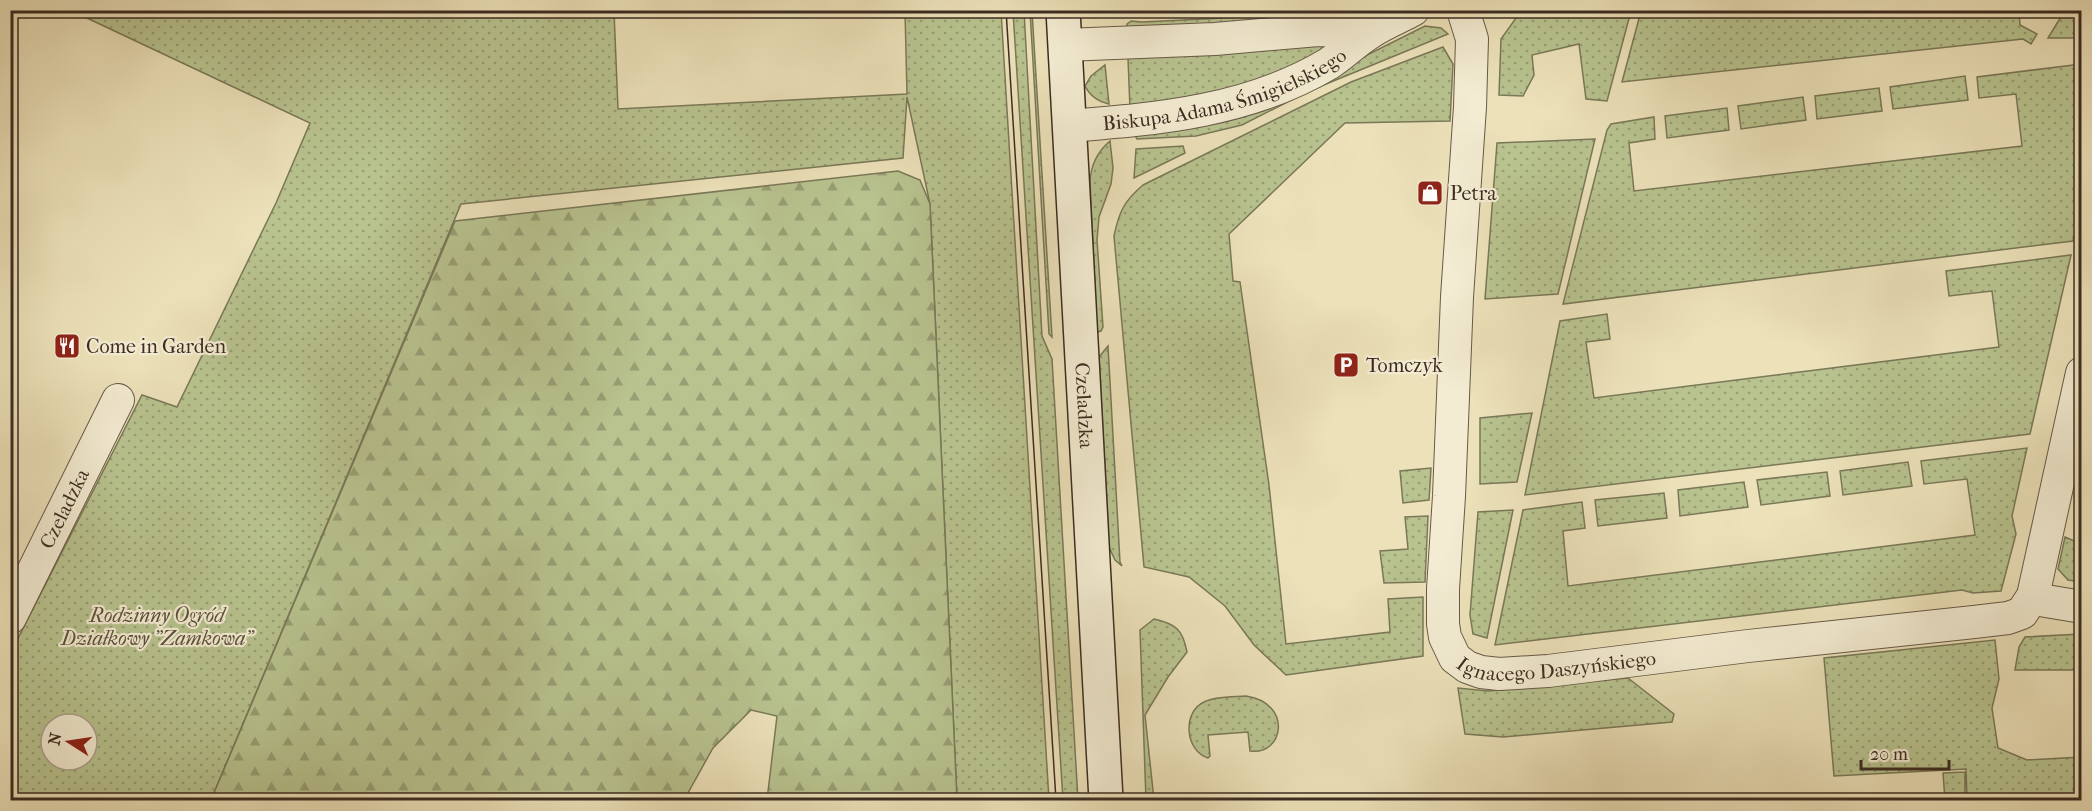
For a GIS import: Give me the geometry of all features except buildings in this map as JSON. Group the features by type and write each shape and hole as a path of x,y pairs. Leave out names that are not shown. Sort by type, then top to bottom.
{"main road":[{"name":"Czeladzka","path":"1063,10 1106,801"}],"street":[{"name":"Biskupa Adama Śmigielskiego","path":"1070,126 1177,116 1233,104 1279,88 1328,64 1370,32 1413,10"},
{"name":"Ignacego Daszyńskiego","path":"1463,10 1472,39 1470,107 1457,297 1449,502 1443,589 1445,637 1455,658 1467,667 1481,672 1499,674 1548,671 1748,646 2008,618 2022,613 2033,596"},
{"name":"Biskupa Adama Śmigielskiego","path":"1065,45 1215,39 1318,30 1370,32"},
{"path":"2082,372 2033,596 2040,600 2082,607"},
{"name":"Czeladzka","path":"10,618 118,400"}],"green space":[{"path":"2065,10 2081,11 2081,38 2048,38"},
{"name":"Rodzinny Ogród Działkowy \"Zamkowa\"","path":"72,11 614,11 618,109 907,94 905,11 1001,11 1049,800 957,800 930,204 907,97 903,158 461,204 211,800 11,800 10,654 142,395 177,407 276,203 310,123"},
{"path":"1013,11 1024,11 1042,336 1052,359 1078,800 1063,800"},
{"path":"1030,11 1032,11 1052,337 1049,334"},
{"path":"1337,11 1272,21 1127,28 1127,24 1131,21 1245,17"},
{"path":"1527,11 1631,11 1607,101 1586,99 1579,44 1532,55 1534,75 1523,96 1499,95 1501,39 1516,18"},
{"path":"1641,11 2019,11 2020,25 2037,34 2031,44 2023,39 1622,82"},
{"path":"1425,26 1441,28 1448,34 1309,91 1242,125 1196,136 1137,139 1133,132 1285,96"},
{"path":"1318,45 1324,48 1322,53 1240,88 1130,109 1128,58 1272,50"},
{"path":"1443,47 1453,64 1450,121 1345,123 1229,234 1233,281 1240,282 1269,485 1286,644 1390,632 1388,599 1423,597 1423,656 1286,675 1254,645 1225,606 1189,577 1144,567 1114,236 1116,228 1127,202 1143,185 1351,82"},
{"path":"2081,64 2082,206 2073,241 1563,304 1607,130 1611,124 1654,117 1655,139 1629,143 1634,191 2022,146 2016,94 1979,98 1977,77"},
{"path":"1105,65 1109,104 1095,98 1085,86 1091,76"},
{"path":"1965,76 1968,100 1893,109 1890,87"},
{"path":"1879,88 1882,111 1817,119 1815,96"},
{"path":"1803,97 1806,120 1741,129 1738,106"},
{"path":"1727,108 1729,130 1667,138 1665,116"},
{"path":"1595,139 1558,294 1485,299 1497,143"},
{"path":"1110,141 1113,168 1111,184 1099,217 1097,240 1103,327 1097,332 1090,181 1096,159"},
{"path":"1183,146 1185,153 1134,178 1136,149"},
{"path":"898,171 920,180 930,204 957,800 767,800 777,716 751,710 713,748 684,800 211,800 455,221"},
{"path":"2071,255 2030,434 1525,495 1560,321 1607,314 1610,339 1586,342 1594,398 1999,347 1992,291 1949,296 1946,271"},
{"path":"1108,346 1122,566 1115,560 1109,547 1099,357"},
{"path":"1532,413 1517,482 1480,484 1480,418"},
{"path":"2027,448 2012,516 2016,534 2001,591 1973,593 1962,590 1495,645 1523,510 1582,502 1585,528 1563,531 1568,586 1975,535 1967,479 1924,484 1921,461"},
{"path":"1908,462 1912,486 1843,495 1840,471"},
{"path":"1431,468 1429,500 1403,503 1400,471"},
{"path":"1827,472 1830,496 1761,505 1757,480"},
{"path":"1744,482 1748,507 1680,516 1678,490"},
{"path":"1664,493 1667,518 1598,526 1595,500"},
{"path":"1513,510 1487,638 1473,634 1470,615 1478,512"},
{"path":"1428,516 1425,582 1384,583 1380,551 1408,549 1405,517"},
{"path":"2065,537 2081,544 2081,582 2068,580 2058,569"},
{"path":"1154,619 1168,623 1178,630 1187,652 1168,677 1145,715 1154,800 1146,800 1140,630"},
{"path":"2081,634 2081,670 2015,670 2019,647 2025,637"},
{"path":"1995,640 1999,679 1992,708 1998,748 2027,760 2081,757 2081,800 1967,800 1966,769 1834,776 1824,658"},
{"path":"1628,678 1674,714 1672,722 1503,737 1465,734 1458,688 1488,691"},
{"path":"1246,696 1261,701 1271,708 1277,718 1276,738 1270,746 1262,750 1250,751 1248,732 1208,735 1210,756 1208,758 1200,754 1191,740 1189,731 1192,714 1197,707 1214,699"},
{"path":"1965,772 1965,800 1945,800 1943,773"}],"tram line":[{"path":"1006,10 1056,800"}],"place":[{"name":"Petra","path":"1430,193"},
{"name":"Come in Garden","path":"67,346"},
{"name":"Tomczyk","path":"1346,365"}]}
